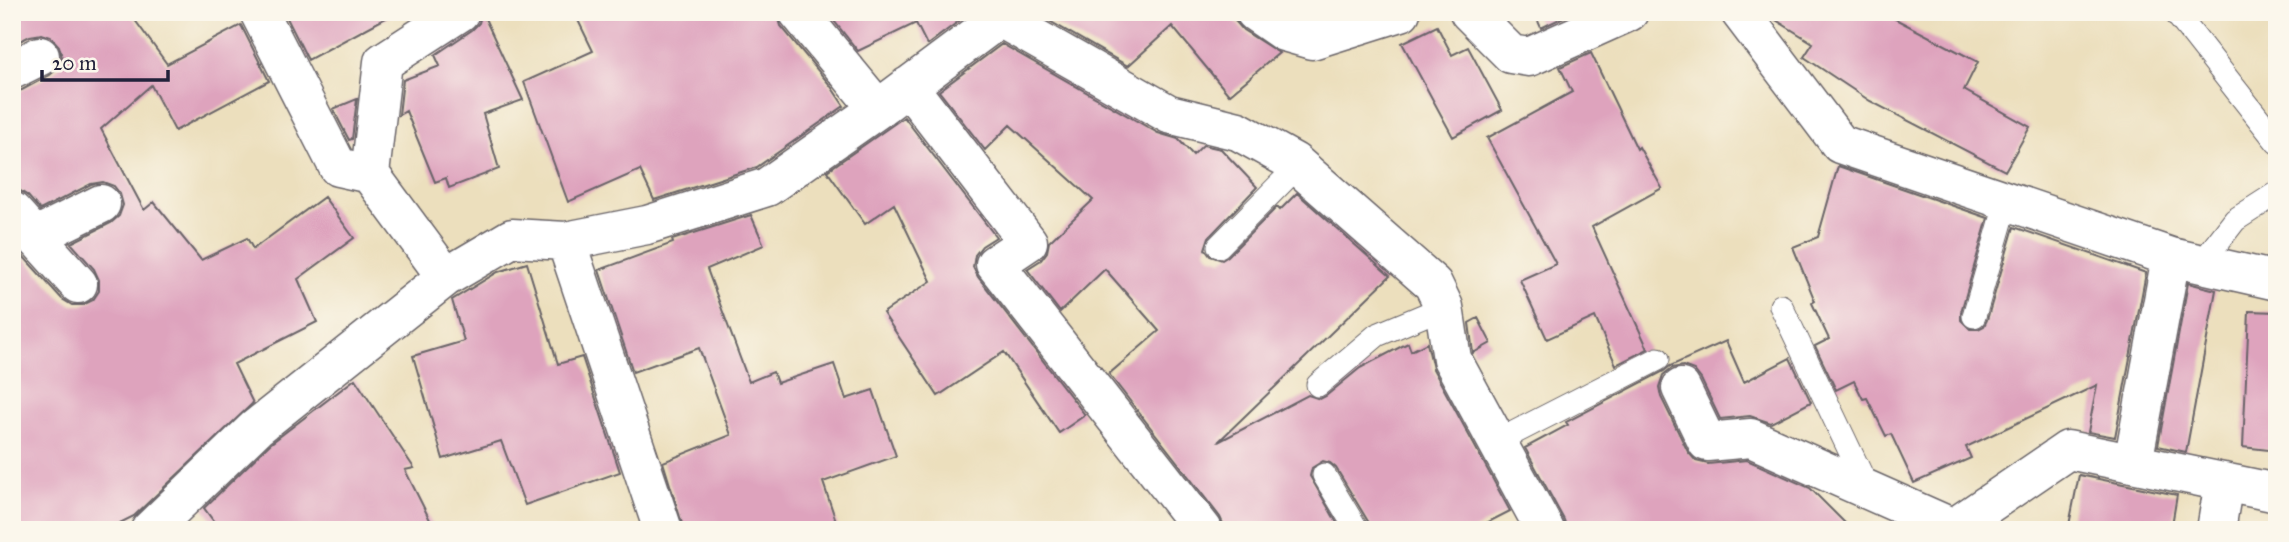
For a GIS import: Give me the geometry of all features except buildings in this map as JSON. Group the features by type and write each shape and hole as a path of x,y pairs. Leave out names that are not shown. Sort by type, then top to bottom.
{"street":[{"path":"259,12 338,167 370,174 446,277"},
{"path":"370,174 383,62 460,12"},
{"path":"798,12 878,109"},
{"path":"1255,12 1284,32 1312,40 1401,12"},
{"path":"1469,12 1511,54 1529,57 1629,12"},
{"path":"1740,12 1840,144 2186,261 2277,281"},
{"path":"150,530 256,428 446,277 512,238 566,241 647,225 767,187 878,109 1002,15 1169,114 1238,131 1298,166 1433,284 1444,307 1452,359 1545,530"},
{"path":"908,86 1028,242 995,264 1203,530"},
{"path":"78,285 23,224 101,204"},
{"path":"566,241 663,530"},
{"path":"2133,463 2186,261"},
{"path":"1670,373 1707,442 1751,438 1957,528 2068,450 2277,493"},
{"path":"2216,530 2224,482"}],"lane":[{"path":"2175,12 2277,142"},
{"path":"1219,246 1298,166"},
{"path":"2186,261 2235,220 2277,193"},
{"path":"1974,316 2007,201"},
{"path":"1781,306 1868,489"},
{"path":"1318,385 1377,335 1444,307"},
{"path":"1496,442 1670,373"},
{"path":"1324,475 1357,530"}]}
